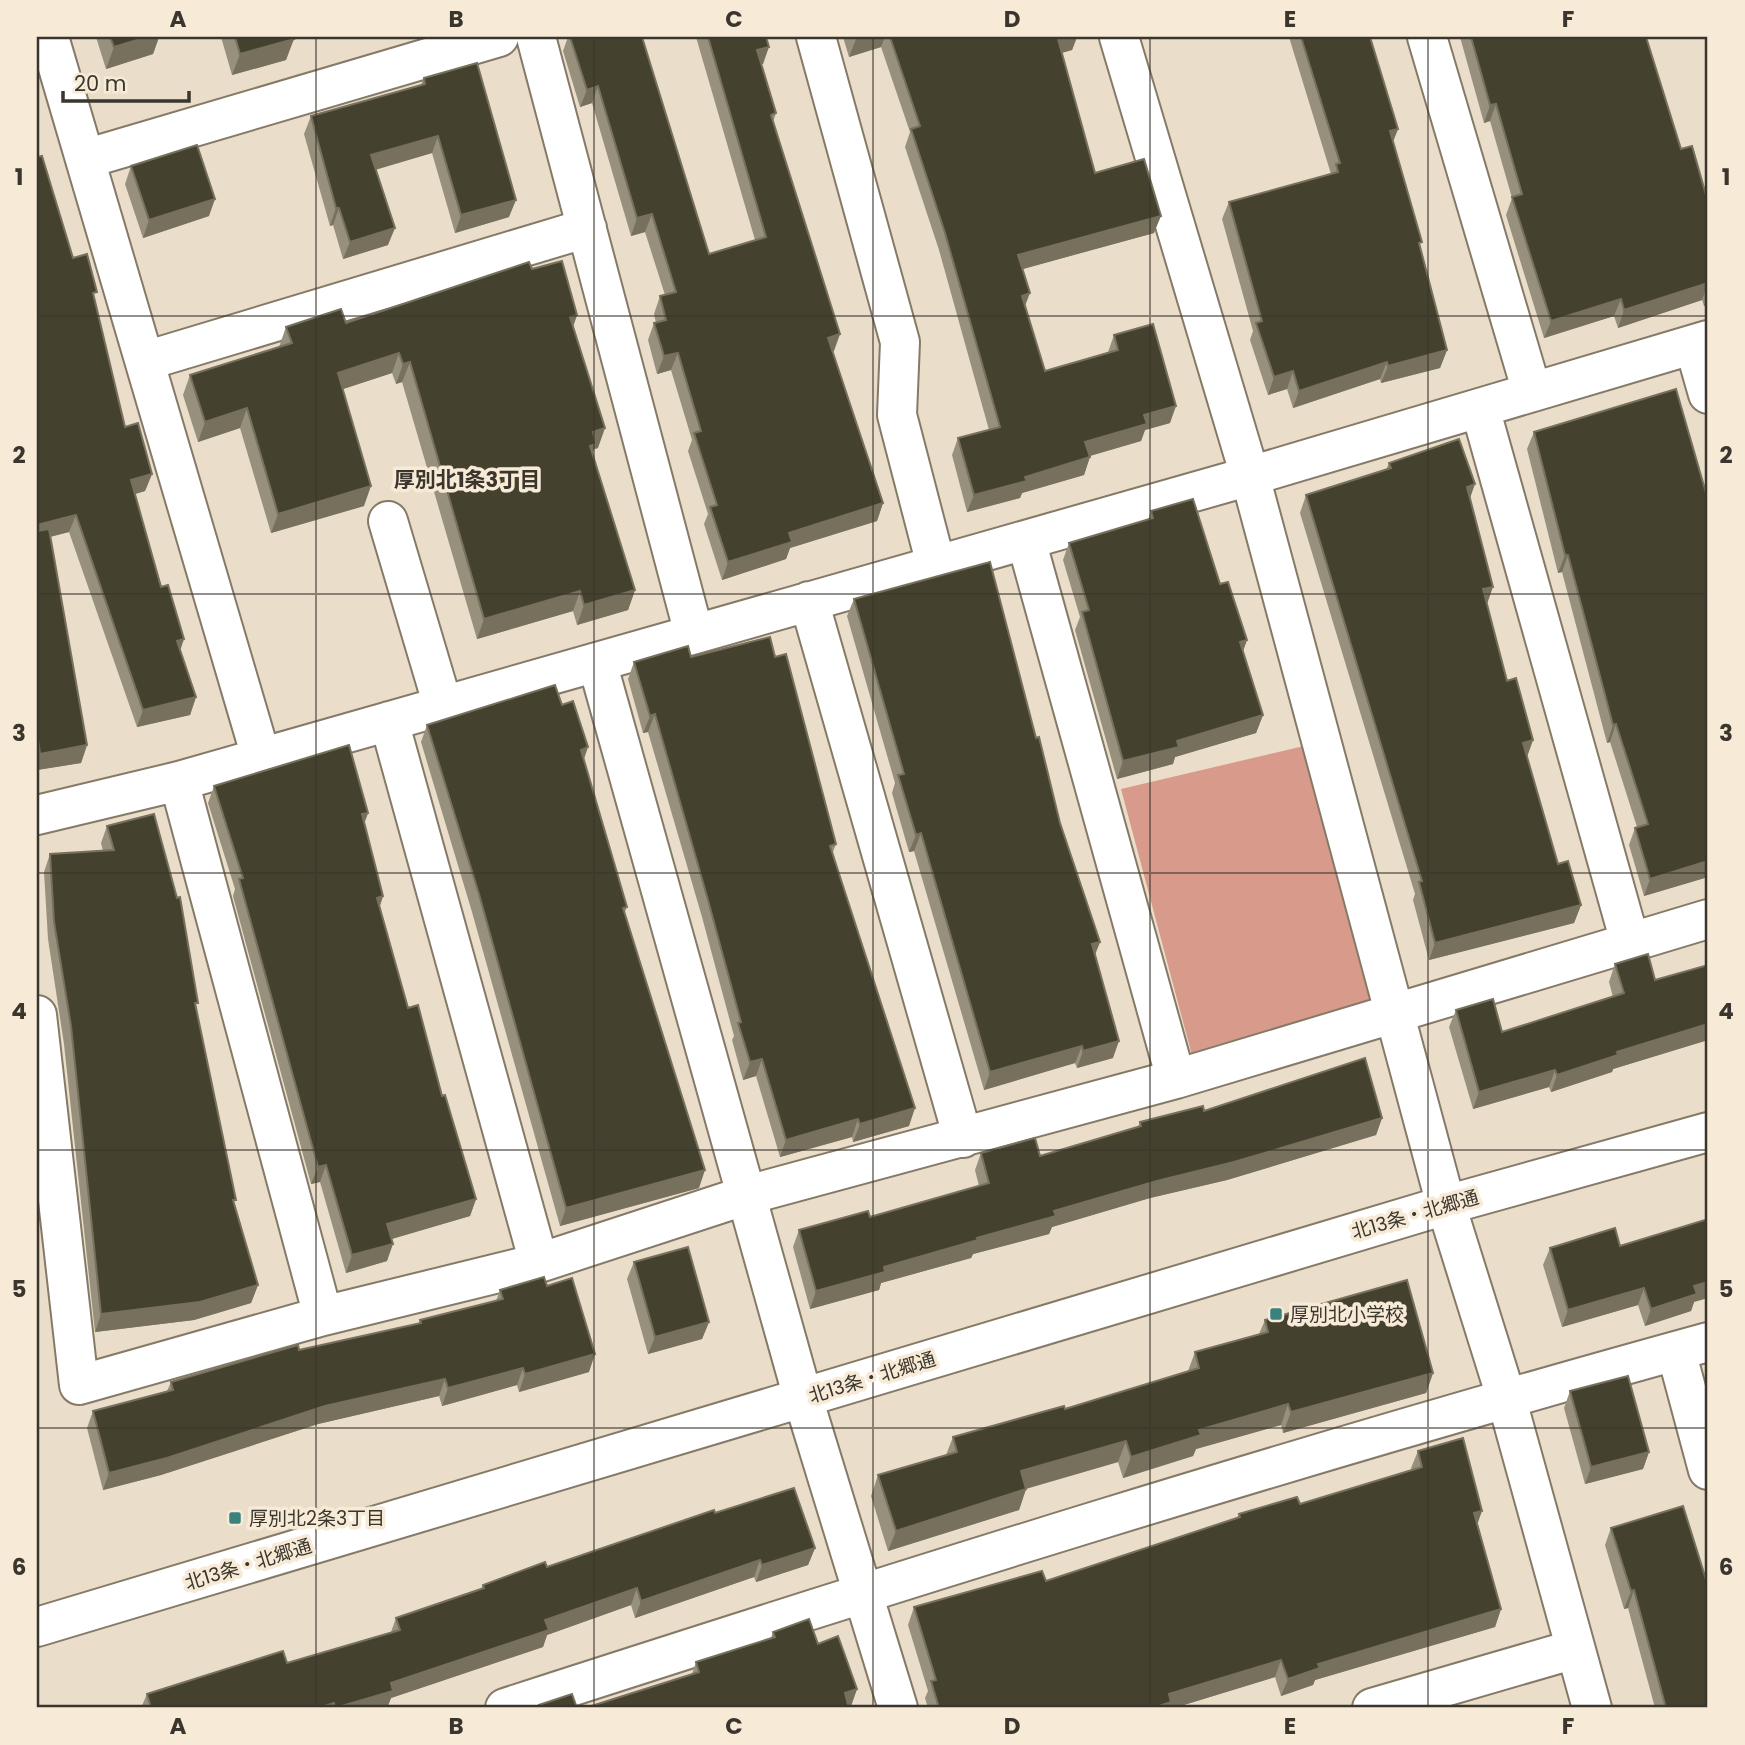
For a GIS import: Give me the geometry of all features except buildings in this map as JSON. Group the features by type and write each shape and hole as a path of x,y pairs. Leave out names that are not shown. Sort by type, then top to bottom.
{"street":[{"path":"49,37 261,757"},
{"path":"85,159 499,37"},
{"path":"536,37 694,634"},
{"path":"816,37 900,342 897,415 936,565"},
{"path":"1119,37 1250,476 1446,1205 1506,1397 1591,1708"},
{"path":"1427,37 1532,392"},
{"path":"145,361 587,228"},
{"path":"37,815 179,781 1250,476 1701,343 1708,394"},
{"path":"1479,408 1630,943"},
{"path":"388,521 443,706"},
{"path":"1026,540 1176,1079"},
{"path":"809,601 963,1138"},
{"path":"597,662 803,1398 898,1708"},
{"path":"389,721 539,1263"},
{"path":"179,781 323,1316"},
{"path":"37,1015 79,1385 323,1316 539,1263 747,1195 1176,1079 1708,919"},
{"name":"北13条・北郷通","path":"37,1627 1446,1205 1708,1132"},
{"path":"505,1708 863,1593 1506,1397 1692,1347 1708,1470"},
{"path":"1372,1708 1575,1649"}],"shaded area":[{"path":"1304,746 1373,1005 1193,1059 1121,789"}],"place":[{"name":"厚別北小学校","path":"1276,1314"},
{"name":"厚別北2条3丁目","path":"235,1518"}],"district":[{"name":"厚別北1条3丁目","path":"467,480"}]}
